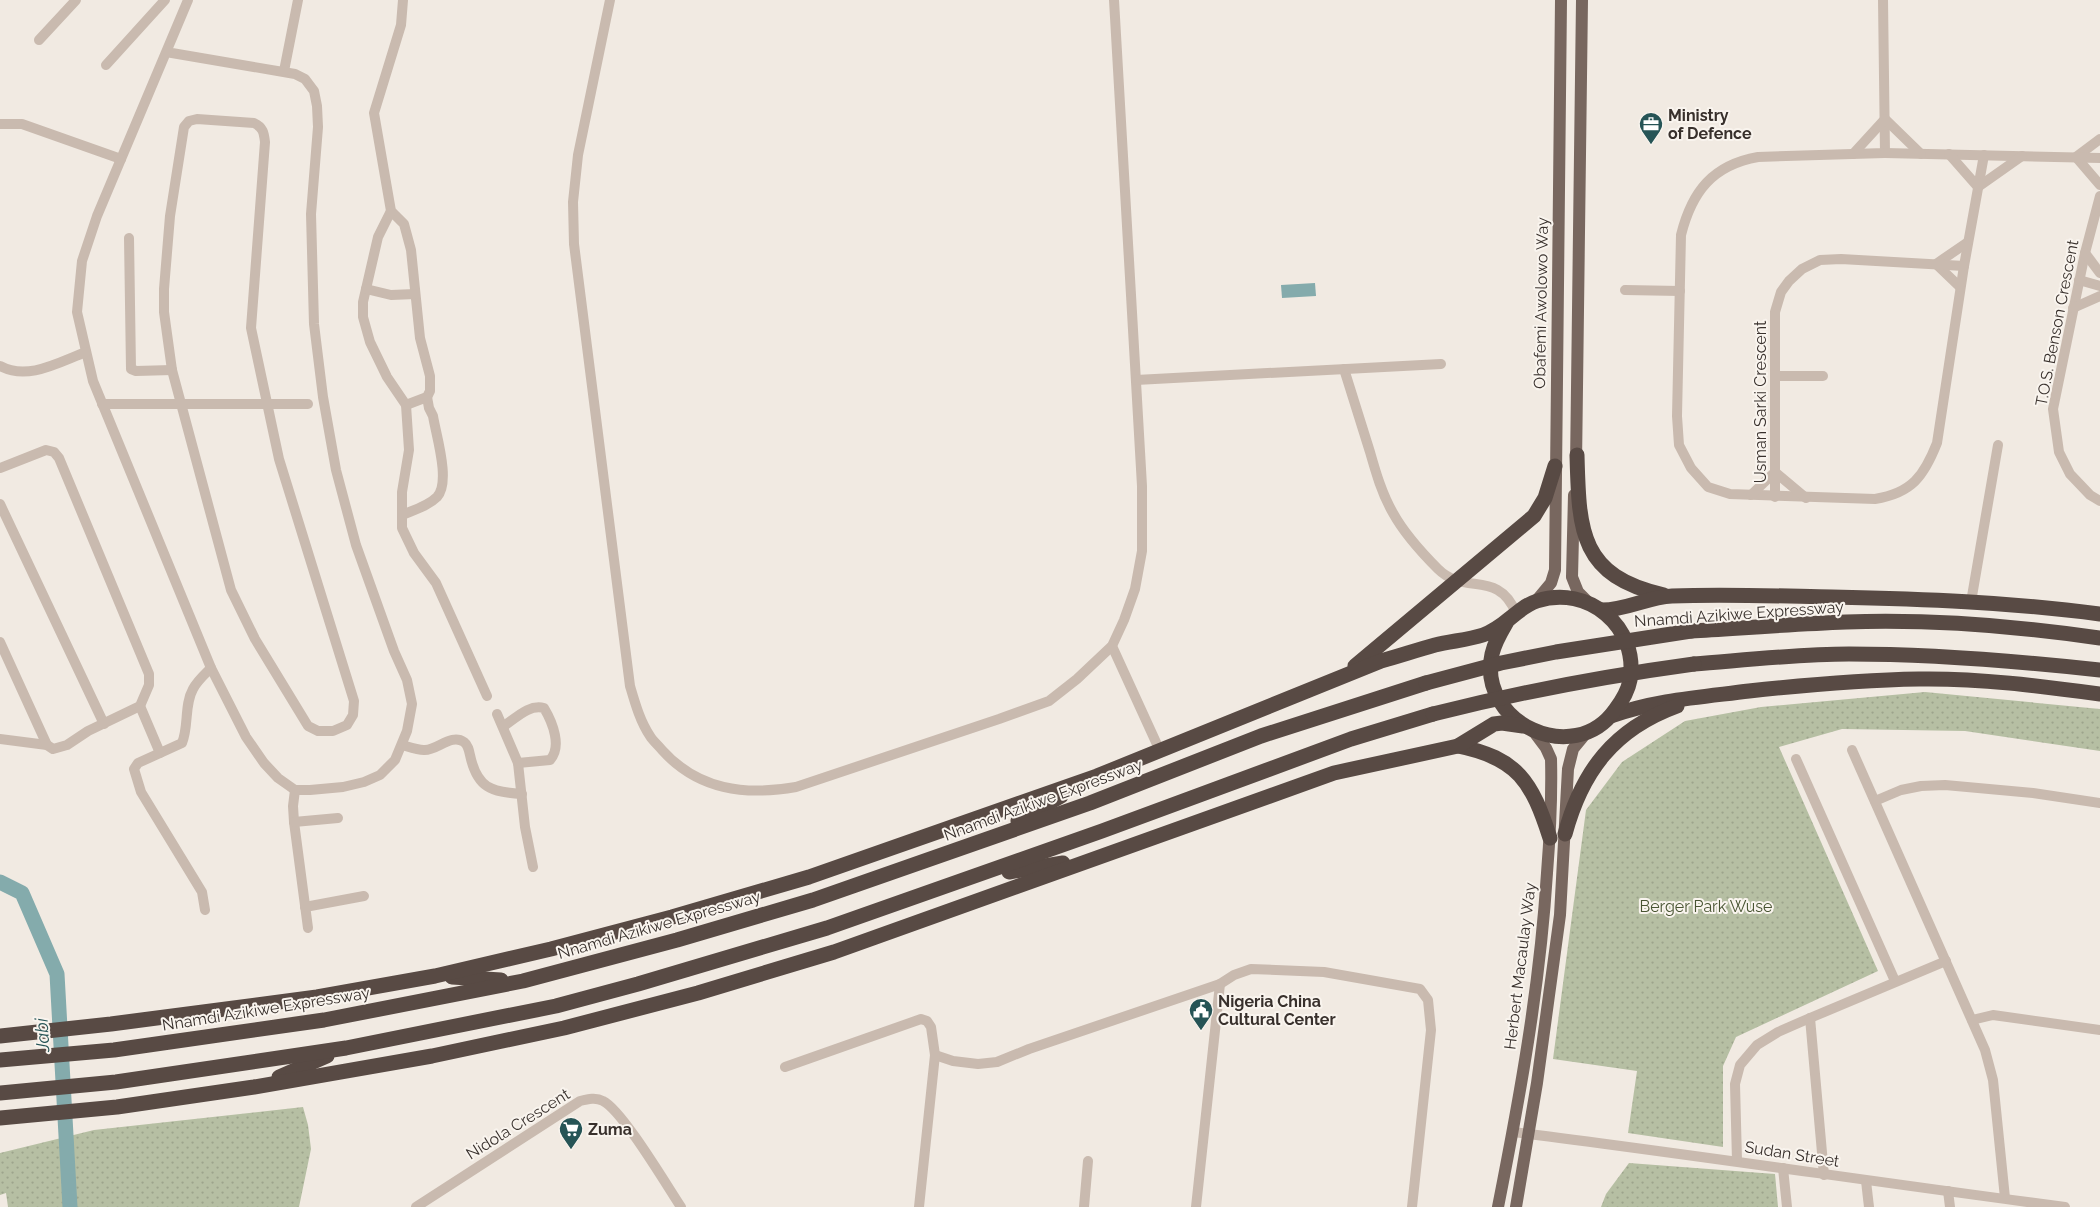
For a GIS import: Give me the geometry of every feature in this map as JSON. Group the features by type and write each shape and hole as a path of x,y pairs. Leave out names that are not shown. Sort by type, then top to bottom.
{"highway":[{"path":"1576,455 1580,519 1583,531 1594,554 1611,572 1636,588 1671,596"},
{"path":"1328,682 1362,661 1534,516 1545,498 1555,466"},
{"name":"Nnamdi Azikiwe Expressway","path":"1602,610 1618,609 1671,596 1782,596 2008,604 2096,615"},
{"path":"0,1118 117,1107 254,1087 432,1056 564,1028 698,993 834,952 952,911 1101,855 1334,774 1458,746 1494,724 1502,723 1552,737 1587,732 1600,726 1611,716 1623,700 1630,681 1631,661 1626,641 1620,630 1602,610 1587,601 1570,597 1553,597 1536,601 1512,617 1498,637 1492,656 1492,676 1497,696 1508,712 1528,729"},
{"name":"Nnamdi Azikiwe Expressway","path":"7,1036 317,997 435,976 551,949 672,917 810,876 1098,776 1328,682 1414,651 1483,635 1498,628 1512,617"},
{"name":"Nnamdi Azikiwe Expressway","path":"7,1060 114,1050 324,1020 522,981 677,940 795,905 983,841 1090,803 1261,736 1426,683 1501,663 1556,652 1690,631 1847,622 1915,622 2047,631 2100,638"},
{"path":"0,1093 116,1082 346,1048 556,1006 638,984 827,928 966,880 1351,739 1434,714 1508,695 1575,682 1694,664 1847,654 1916,655 2011,660 2100,670"},
{"path":"1611,716 1659,702 1846,682 1920,679 2011,683 2100,694"},
{"path":"1566,834 1573,806 1580,790 1610,748 1625,734 1661,712 1702,696"},
{"path":"1458,746 1491,755 1517,773 1528,784 1536,797 1550,838"},
{"path":"983,841 1098,776"},
{"path":"966,880 1101,855"},
{"path":"435,976 522,981"},
{"path":"254,1087 346,1048"}],"main road":[{"name":"Obafemi Awolowo Way","path":"1536,601 1551,584 1555,570 1561,0"},
{"path":"1582,0 1576,455 1572,577 1578,592 1587,601"},
{"name":"Herbert Macaulay Way","path":"1498,1207 1537,990 1550,838 1550,759 1546,748 1528,729"},
{"name":"Herbert Macaulay Way","path":"1516,1207 1560,915 1566,834 1568,769 1573,749 1587,732"}],"street":[{"path":"39,40 76,0"},
{"path":"106,64 165,0"},
{"path":"166,52 284,71 305,79 314,91 318,127 311,214 312,268 314,324 324,397 336,470 356,545 394,651 407,680 412,704 407,731 395,760 380,775 343,788 295,790 278,778 264,763 246,737 211,668 102,404 93,381 77,312 82,261 97,216 166,52 188,0"},
{"path":"284,71 298,0"},
{"path":"402,514 428,504 438,496 442,487 443,474 433,416 428,408 427,397 430,390 430,376 420,338 411,250 404,224 392,211 374,113 401,25 403,0"},
{"path":"610,0 578,155 573,202 574,244 630,686 639,714 650,736 674,763 698,779 732,789 771,791 796,787 1049,701 1077,679 1112,646 1124,620 1135,589 1142,551 1142,486 1114,0"},
{"path":"1883,0 1885,153"},
{"path":"197,119 254,124 260,126 264,132 265,142 251,328 279,459 354,701 353,716 347,725 333,731 318,731 308,726 241,614 231,590 181,404 172,370 164,312 164,289 170,216 184,127 189,121 197,119"},
{"path":"1885,119 1921,154"},
{"path":"1853,154 1885,119"},
{"path":"0,124 22,124 121,159"},
{"path":"2076,157 2100,139"},
{"path":"1984,155 1960,287 1937,443 1927,467 1910,487 1893,496 1875,499 1751,496 1730,494 1708,487 1691,468 1679,445 1677,416 1681,235 1686,218 1698,195 1711,178 1725,166 1743,159 1758,157 1885,153 1949,154 2100,158"},
{"path":"1949,154 1978,187"},
{"path":"1978,187 2022,156"},
{"path":"2076,157 2100,184"},
{"name":"T.O.S. Benson Crescent","path":"2100,196 2084,253 2053,409 2059,452 2070,474 2090,495 2100,501"},
{"path":"392,211 378,237 366,289 363,317 370,342 387,377 406,405 409,450 402,492 402,528 414,552 436,583 487,696"},
{"path":"129,238 131,369 136,372 172,370"},
{"path":"1960,287 1936,264 1968,242"},
{"path":"2084,253 2100,272"},
{"name":"Usman Sarki Crescent","path":"1775,497 1775,312 1781,292 1788,282 1802,269 1820,260 1841,258 1964,266"},
{"path":"2079,280 2100,286"},
{"path":"366,289 391,295 415,294"},
{"path":"1625,290 1680,291"},
{"path":"2074,308 2100,296"},
{"path":"0,366 15,372 33,371 86,352"},
{"path":"1136,380 1441,364"},
{"path":"1344,369 1375,468 1392,512 1438,569 1457,582 1491,586 1511,599 1512,617"},
{"path":"1776,376 1823,376"},
{"path":"406,405 427,397"},
{"path":"102,404 308,404"},
{"path":"1971,602 1998,445"},
{"path":"0,468 46,450 54,452 59,458 149,674 150,685 140,706 88,731 67,745 53,749 47,745 0,739"},
{"path":"1751,496 1775,472 1806,498"},
{"path":"0,504 104,724"},
{"path":"0,642 47,745"},
{"path":"1112,646 1160,751"},
{"path":"206,910 202,892 141,792 134,769 138,763 182,743 186,733 189,700 193,688 211,668"},
{"path":"140,706 160,753"},
{"path":"504,726 529,709 538,706 544,708 549,716 557,743 556,754 550,760 518,763"},
{"path":"497,714 504,726 518,763 525,827 533,867"},
{"path":"402,745 430,750 448,741 460,740 465,742 480,781 491,790 501,793 522,794"},
{"path":"1852,750 1876,800 1984,1050 1993,1080 2005,1198"},
{"path":"1796,759 1895,981"},
{"path":"1876,800 1901,790 1920,786 1945,785 2033,793 2100,803"},
{"path":"295,790 294,822 308,928"},
{"path":"294,822 338,818"},
{"path":"305,907 364,896"},
{"path":"1736,1161 1735,1084 1740,1065 1757,1045 1778,1032 1946,960"},
{"path":"935,1054 953,1061 978,1064 997,1062 1029,1049 1220,984 1234,975 1251,969 1324,972 1420,989 1428,1000 1431,1030 1412,1207"},
{"path":"1196,1207 1220,984"},
{"path":"1972,1020 1993,1015 2100,1030"},
{"path":"1810,1018 1824,1175"},
{"path":"785,1067 921,1019 927,1022 931,1027 935,1054 919,1207"},
{"name":"Nidola Crescent","path":"416,1207 580,1100 592,1098 604,1101 620,1114 681,1207"},
{"name":"Sudan Street","path":"1513,1132 2065,1207"},
{"path":"1084,1207 1088,1161"},
{"path":"1783,1168 1787,1207"},
{"path":"1866,1181 1869,1207"},
{"path":"1948,1190 1950,1207"}],"green space":[{"name":"Berger Park Wuse","path":"1925,692 2100,709 2100,751 1965,731 1842,729 1779,747 1878,971 1736,1037 1723,1066 1723,1147 1628,1133 1637,1071 1553,1059 1586,810 1622,762 1685,721 1761,707"},
{"path":"303,1107 308,1125 311,1149 299,1207 8,1207 6,1193 0,1195 0,1153 94,1130"},
{"path":"1629,1163 1775,1174 1778,1207 1601,1207 1606,1194"}],"water":[{"path":"1315,283 1316,296 1282,298 1281,285"}],"waterway":[{"name":"Jabi","path":"0,882 22,893 57,974 70,1207"}],"place":[{"name":"Ministry of Defence","path":"1651,145"},
{"name":"Nigeria China Cultural Center","path":"1201,1031"},
{"name":"Zuma","path":"571,1150"}]}
